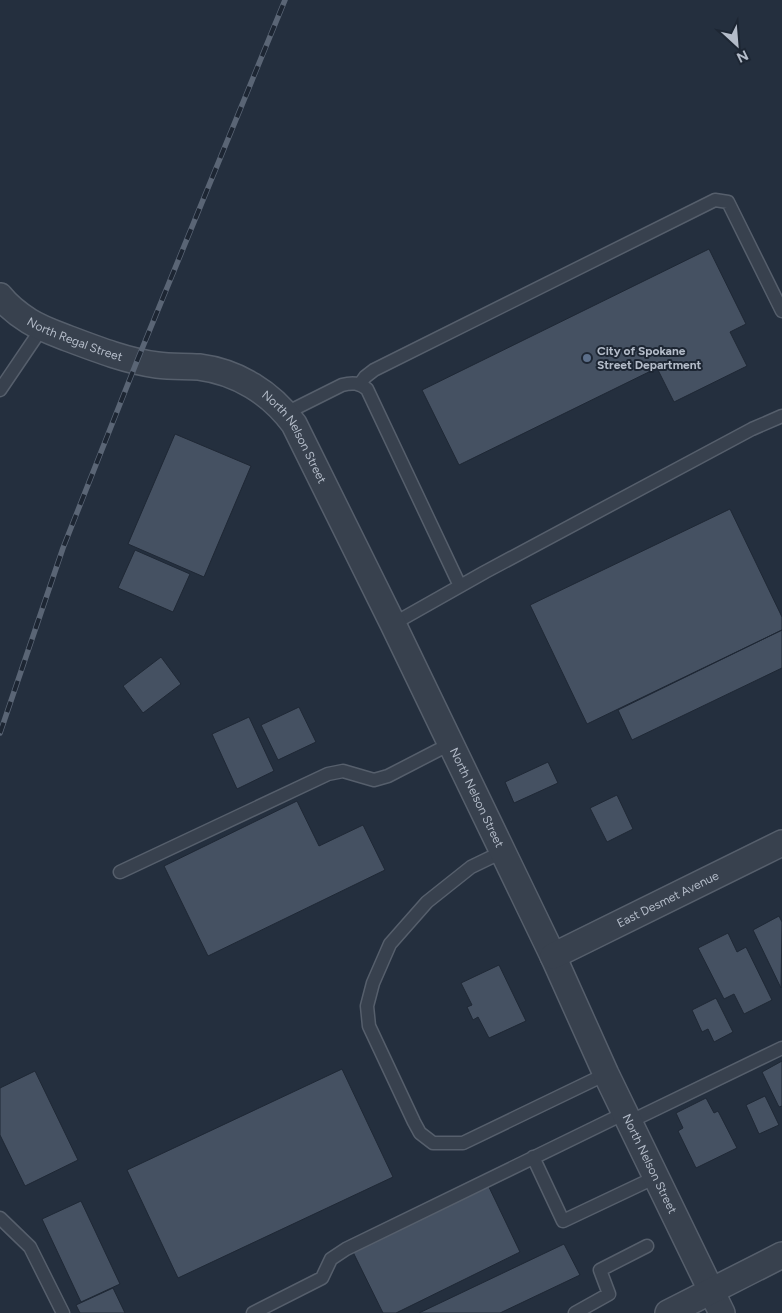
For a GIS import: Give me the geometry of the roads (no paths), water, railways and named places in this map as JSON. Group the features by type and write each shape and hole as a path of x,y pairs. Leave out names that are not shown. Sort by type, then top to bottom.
{"street":[{"name":"North Regal Street","path":"0,296 14,310 42,328 94,348 158,365"},
{"name":"North Nelson Street","path":"158,365 198,367 237,377 265,393 286,414 300,435 553,956 606,1074 722,1313"},
{"name":"East Desmet Avenue","path":"553,956 782,843"},
{"path":"668,1313 782,1255"}],"lane":[{"path":"360,384 374,370 715,200 728,202 782,310"},
{"path":"0,390 42,328"},
{"path":"286,414 342,385 352,382 368,389 460,586"},
{"path":"393,624 752,429 782,416"},
{"path":"120,872 328,774 343,771 374,780 388,776 450,744"},
{"path":"502,852 471,867 427,902 390,944 373,983 367,1006 369,1026 420,1133 433,1143 463,1143 606,1074"},
{"path":"253,1313 322,1278 331,1259 346,1249 533,1157 627,1118 782,1048"},
{"path":"533,1157 564,1221 656,1177"},
{"path":"0,1218 30,1247 62,1313"},
{"path":"575,1313 609,1294 600,1270 647,1246"}],"railway":[{"path":"0,733 63,548 137,361 285,0"}],"place":[{"name":"City of Spokane Street Department","path":"587,358"}]}
